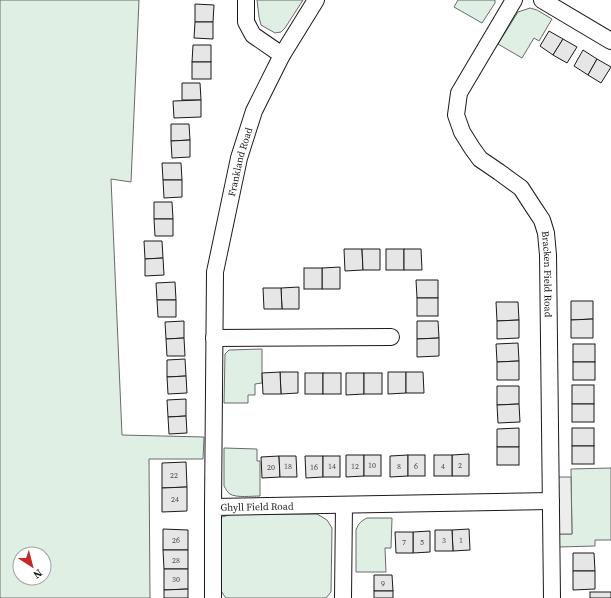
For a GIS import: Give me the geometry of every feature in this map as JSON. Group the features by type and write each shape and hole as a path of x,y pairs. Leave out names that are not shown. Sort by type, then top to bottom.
{"street":[{"path":"246,0 246,22 253,35 282,55"},
{"name":"Frankland Road","path":"213,507 215,272 239,158 254,111 282,55 316,0"},
{"name":"Bracken Field Road","path":"514,0 460,93 456,115 462,132 480,159 521,188 542,220 546,233 548,263 552,598"},
{"path":"542,0 611,41"},
{"path":"214,338 391,337"},
{"name":"Ghyll Field Road","path":"213,598 213,507 551,501"},
{"path":"343,598 344,505"}],"green space":[{"path":"0,0 139,0 131,182 111,179 122,435 204,437 203,459 149,459 150,598 0,598"},
{"path":"257,0 303,0 285,28 281,32 275,33 261,25"},
{"path":"458,0 495,0 495,3 482,23 454,7"},
{"path":"530,8 537,10 552,19 539,41 534,38 522,58 498,44 518,12"},
{"path":"262,349 262,383 255,384 255,395 248,395 248,403 224,403 225,354 229,350"},
{"path":"224,448 257,449 257,461 260,461 260,496 236,496 227,491 224,486"},
{"path":"611,468 611,540 595,540 595,546 559,547 559,534 572,534 571,469"},
{"path":"232,514 317,514 327,520 332,528 331,592 326,598 226,598 218,586 219,520 222,517"},
{"path":"367,518 392,518 391,548 385,548 386,572 356,572 356,530 360,523"}],"shaded area":[{"path":"551,477 571,477 572,534 552,534"}],"building":[{"path":"195,4 214,5 213,22 195,22"},
{"path":"195,22 213,22 213,39 194,38"},
{"path":"549,31 563,39 553,55 540,46"},
{"path":"563,39 577,47 567,63 553,55"},
{"path":"193,45 211,45 211,62 192,62"},
{"path":"583,50 597,59 588,75 574,66"},
{"path":"597,59 611,67 601,83 588,75"},
{"path":"192,62 211,62 211,79 192,79"},
{"path":"182,83 200,83 201,100 182,100"},
{"path":"201,100 201,117 174,118 173,101"},
{"path":"171,124 189,124 190,140 171,141"},
{"path":"190,140 190,157 172,158 171,141"},
{"path":"162,163 181,163 182,180 163,180"},
{"path":"163,180 182,180 182,197 164,198"},
{"path":"154,202 172,202 173,219 154,219"},
{"path":"154,219 173,219 173,236 155,236"},
{"path":"144,241 162,241 163,258 145,259"},
{"path":"344,249 362,249 363,270 345,271"},
{"path":"362,249 380,249 380,270 363,270"},
{"path":"386,249 404,249 404,270 386,270"},
{"path":"404,249 421,249 422,270 404,270"},
{"path":"163,258 164,275 145,276 145,259"},
{"path":"340,267 340,289 322,289 322,268"},
{"path":"304,268 322,268 322,289 304,289"},
{"path":"416,280 438,280 438,298 417,298"},
{"path":"175,282 176,300 157,300 156,283"},
{"path":"299,287 299,309 282,309 281,288"},
{"path":"263,288 281,288 282,309 264,309"},
{"path":"417,298 438,298 438,316 417,316"},
{"path":"157,300 176,300 176,317 158,317"},
{"path":"571,301 593,301 593,319 571,320"},
{"path":"496,302 518,302 519,320 497,321"},
{"path":"593,319 593,338 571,338 571,320"},
{"path":"519,320 519,338 497,339 497,321"},
{"path":"184,321 184,338 166,339 165,322"},
{"path":"417,321 438,321 439,338 417,339"},
{"path":"184,338 185,356 167,356 166,339"},
{"path":"439,338 439,356 417,357 417,339"},
{"path":"518,343 519,361 497,362 496,344"},
{"path":"573,344 595,344 595,362 573,362"},
{"path":"185,359 186,376 167,377 167,360"},
{"path":"519,361 519,380 497,380 497,362"},
{"path":"573,362 595,362 595,380 573,380"},
{"path":"280,372 298,372 298,393 281,394"},
{"path":"280,372 281,394 263,394 262,373"},
{"path":"388,372 406,372 406,393 388,394"},
{"path":"406,372 423,372 424,393 406,393"},
{"path":"305,373 323,373 323,394 305,394"},
{"path":"323,373 341,373 341,394 323,394"},
{"path":"346,373 364,373 364,394 346,395"},
{"path":"364,373 382,373 382,394 364,394"},
{"path":"186,376 187,393 168,394 167,377"},
{"path":"572,385 594,385 594,404 572,404"},
{"path":"497,386 519,386 519,404 497,405"},
{"path":"186,399 186,416 168,417 167,400"},
{"path":"519,404 520,422 498,423 497,405"},
{"path":"572,404 594,404 594,422 572,422"},
{"path":"186,416 187,433 169,434 168,417"},
{"path":"519,428 519,447 497,447 497,429"},
{"path":"572,428 594,428 594,446 572,446"},
{"path":"572,446 594,446 594,464 572,464"},
{"path":"497,447 519,447 519,465 497,465"},
{"path":"469,454 469,476 452,476 452,455"},
{"path":"346,455 364,455 364,476 346,477"},
{"path":"364,455 381,455 381,476 364,476"},
{"path":"408,455 408,476 390,477 390,456"},
{"path":"408,455 425,455 425,476 408,476"},
{"path":"434,455 452,455 452,476 434,476"},
{"path":"279,456 280,477 262,478 261,457"},
{"path":"279,456 296,456 297,477 280,477"},
{"path":"305,456 323,456 323,477 306,478"},
{"path":"323,456 340,456 340,477 323,477"},
{"path":"186,462 187,487 162,488 162,463"},
{"path":"187,487 187,511 162,512 162,488"},
{"path":"163,529 188,530 188,550 163,550"},
{"path":"469,529 470,550 453,551 452,530"},
{"path":"435,530 452,530 453,551 435,551"},
{"path":"430,531 430,552 413,553 413,532"},
{"path":"395,532 413,532 413,553 396,553"},
{"path":"163,550 188,550 188,569 164,569"},
{"path":"573,553 594,553 595,571 573,571"},
{"path":"164,569 188,569 188,589 164,590"},
{"path":"573,571 595,571 595,589 573,590"},
{"path":"374,575 392,575 393,591 374,591"},
{"path":"188,589 188,598 164,598 164,590"},
{"path":"374,591 393,591 393,598 374,598"},
{"path":"590,592 611,592 611,598 590,598"}]}
